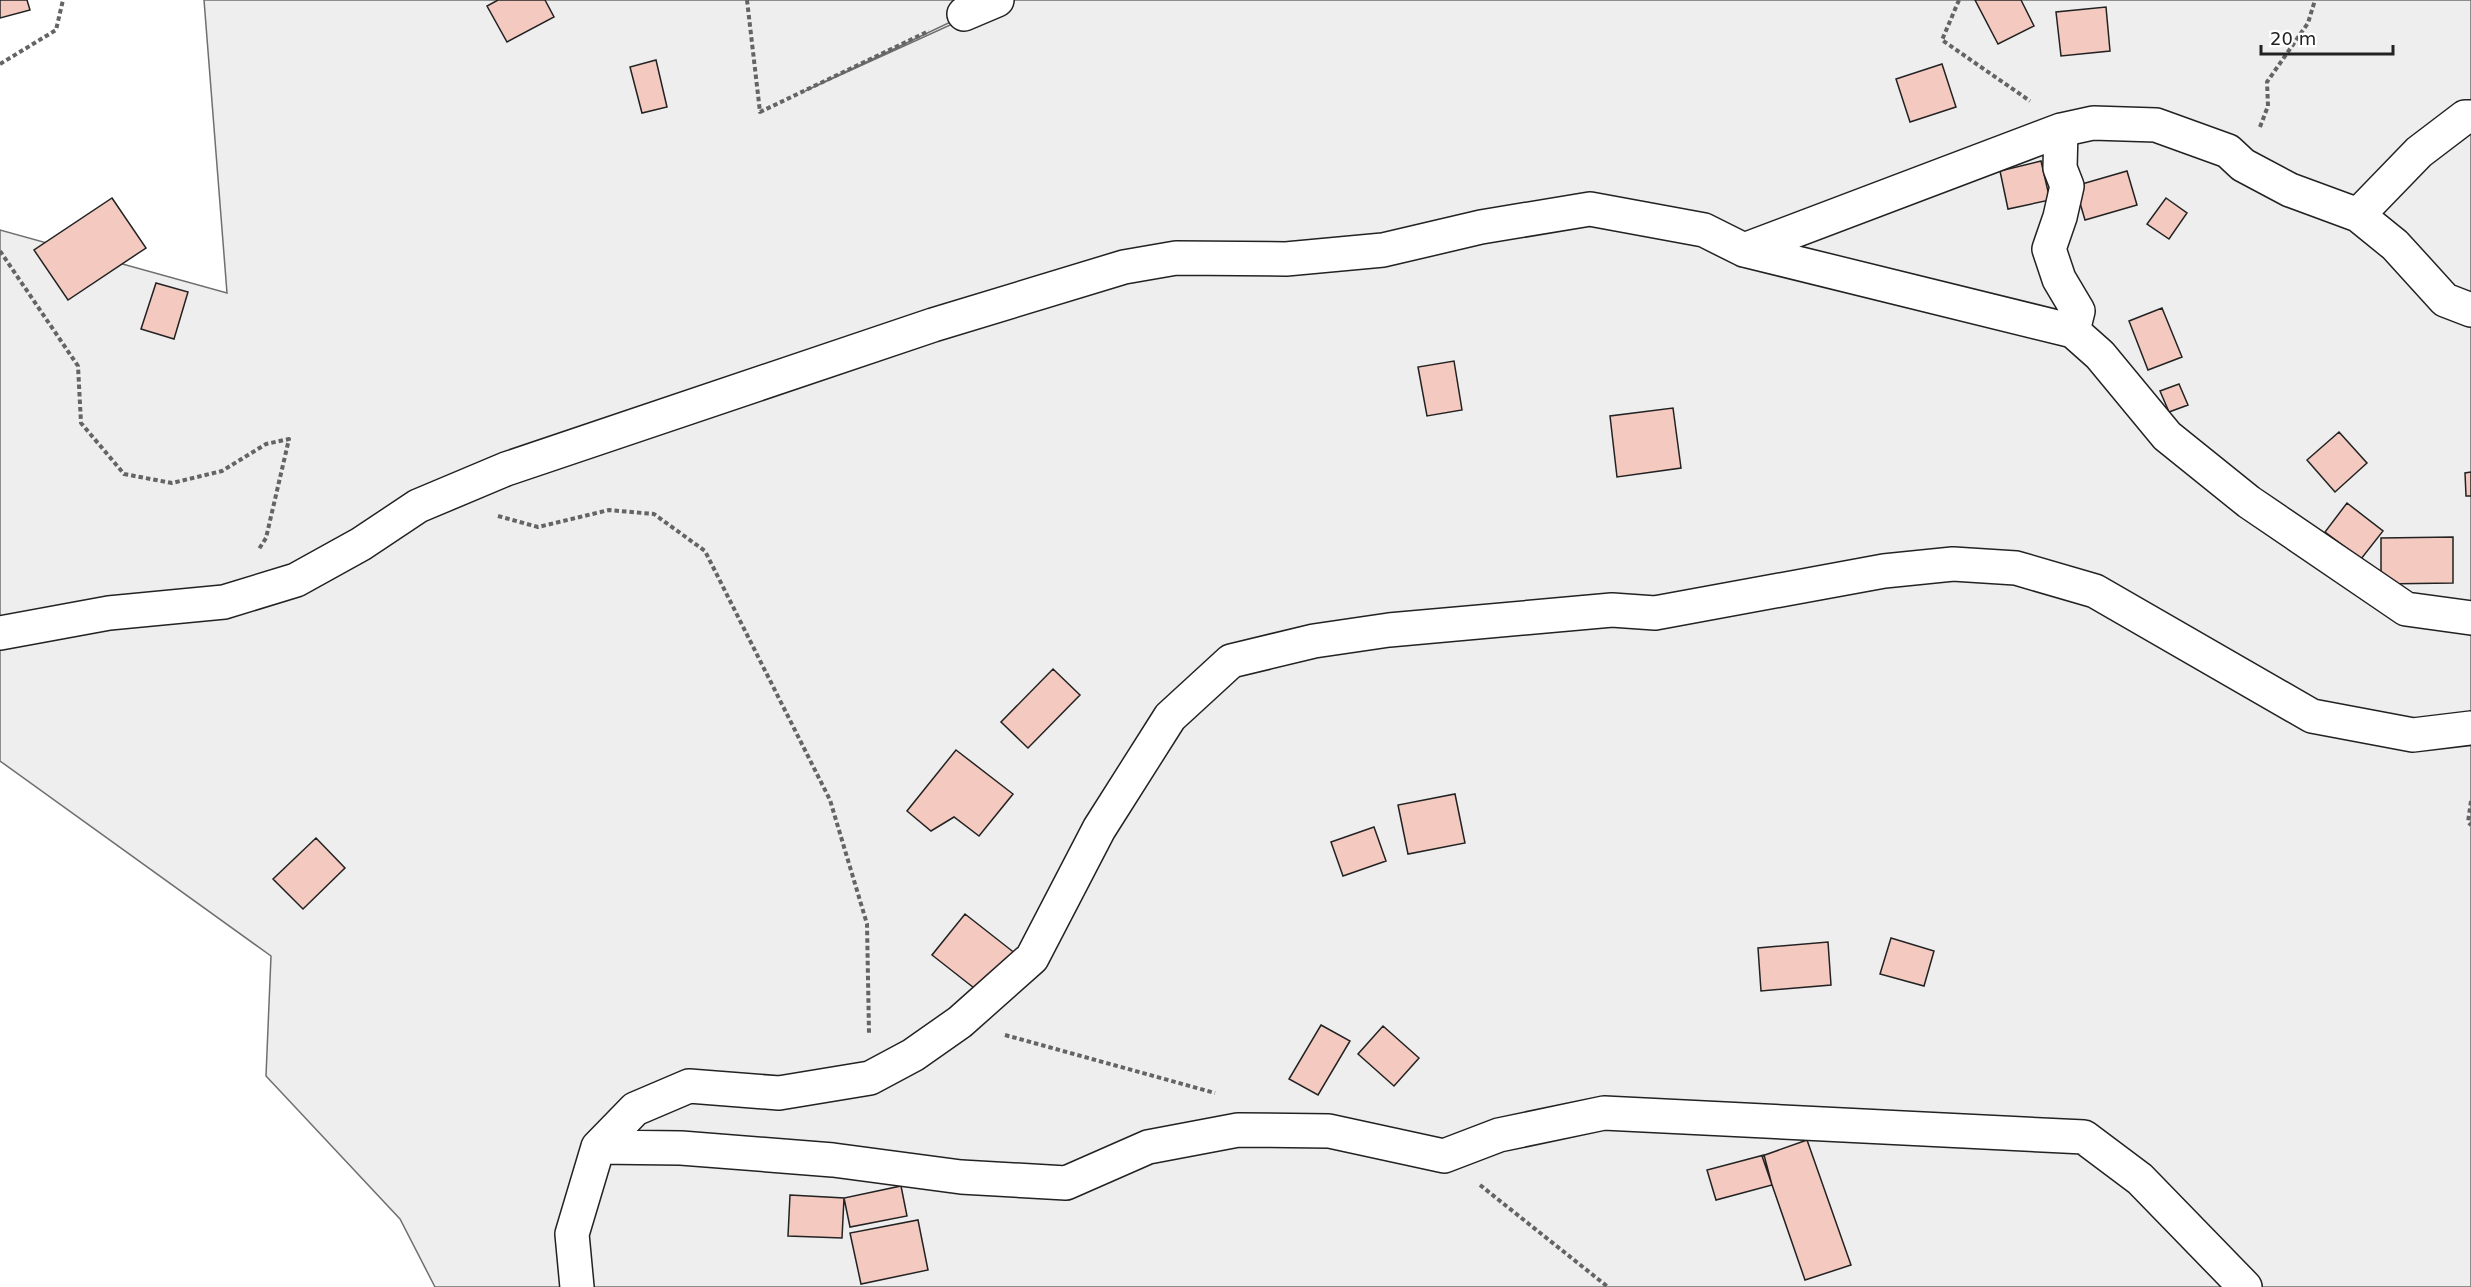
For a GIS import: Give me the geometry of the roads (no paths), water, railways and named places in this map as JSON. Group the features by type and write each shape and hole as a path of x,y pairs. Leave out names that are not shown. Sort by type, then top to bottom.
{"street":[{"path":"964,14 997,0"},
{"path":"2358,215 2419,152 2466,117 2471,117"},
{"path":"1744,250 2061,130 2093,123 2156,125 2228,151 2243,165 2290,190 2358,215 2395,245 2445,300 2471,310"},
{"path":"2061,130 2061,168 2067,186 2060,218 2049,249 2059,279 2078,311 2073,331"},
{"path":"0,633 109,613 224,602 296,580 361,544 418,506 506,469 933,325 1124,267 1176,258 1286,259 1383,250 1481,227 1590,209 1704,230 1744,250 2073,331 2100,355 2167,436 2249,502 2406,609 2471,618"},
{"path":"577,1287 572,1234 598,1147 635,1109 689,1086 778,1093 870,1078 913,1055 960,1022 1032,958 1099,829 1170,717 1231,661 1314,641 1389,630 1612,610 1655,613 1884,572 1953,564 2016,568 2095,591 2312,716 2414,735 2471,728"},
{"path":"598,1147 716,1150 834,1160 961,1177 1066,1183 1148,1147 1238,1130 1329,1131 1444,1156 1499,1135 1604,1113 1709,1121 1834,1123 2084,1137 2140,1179 2245,1287"}]}
